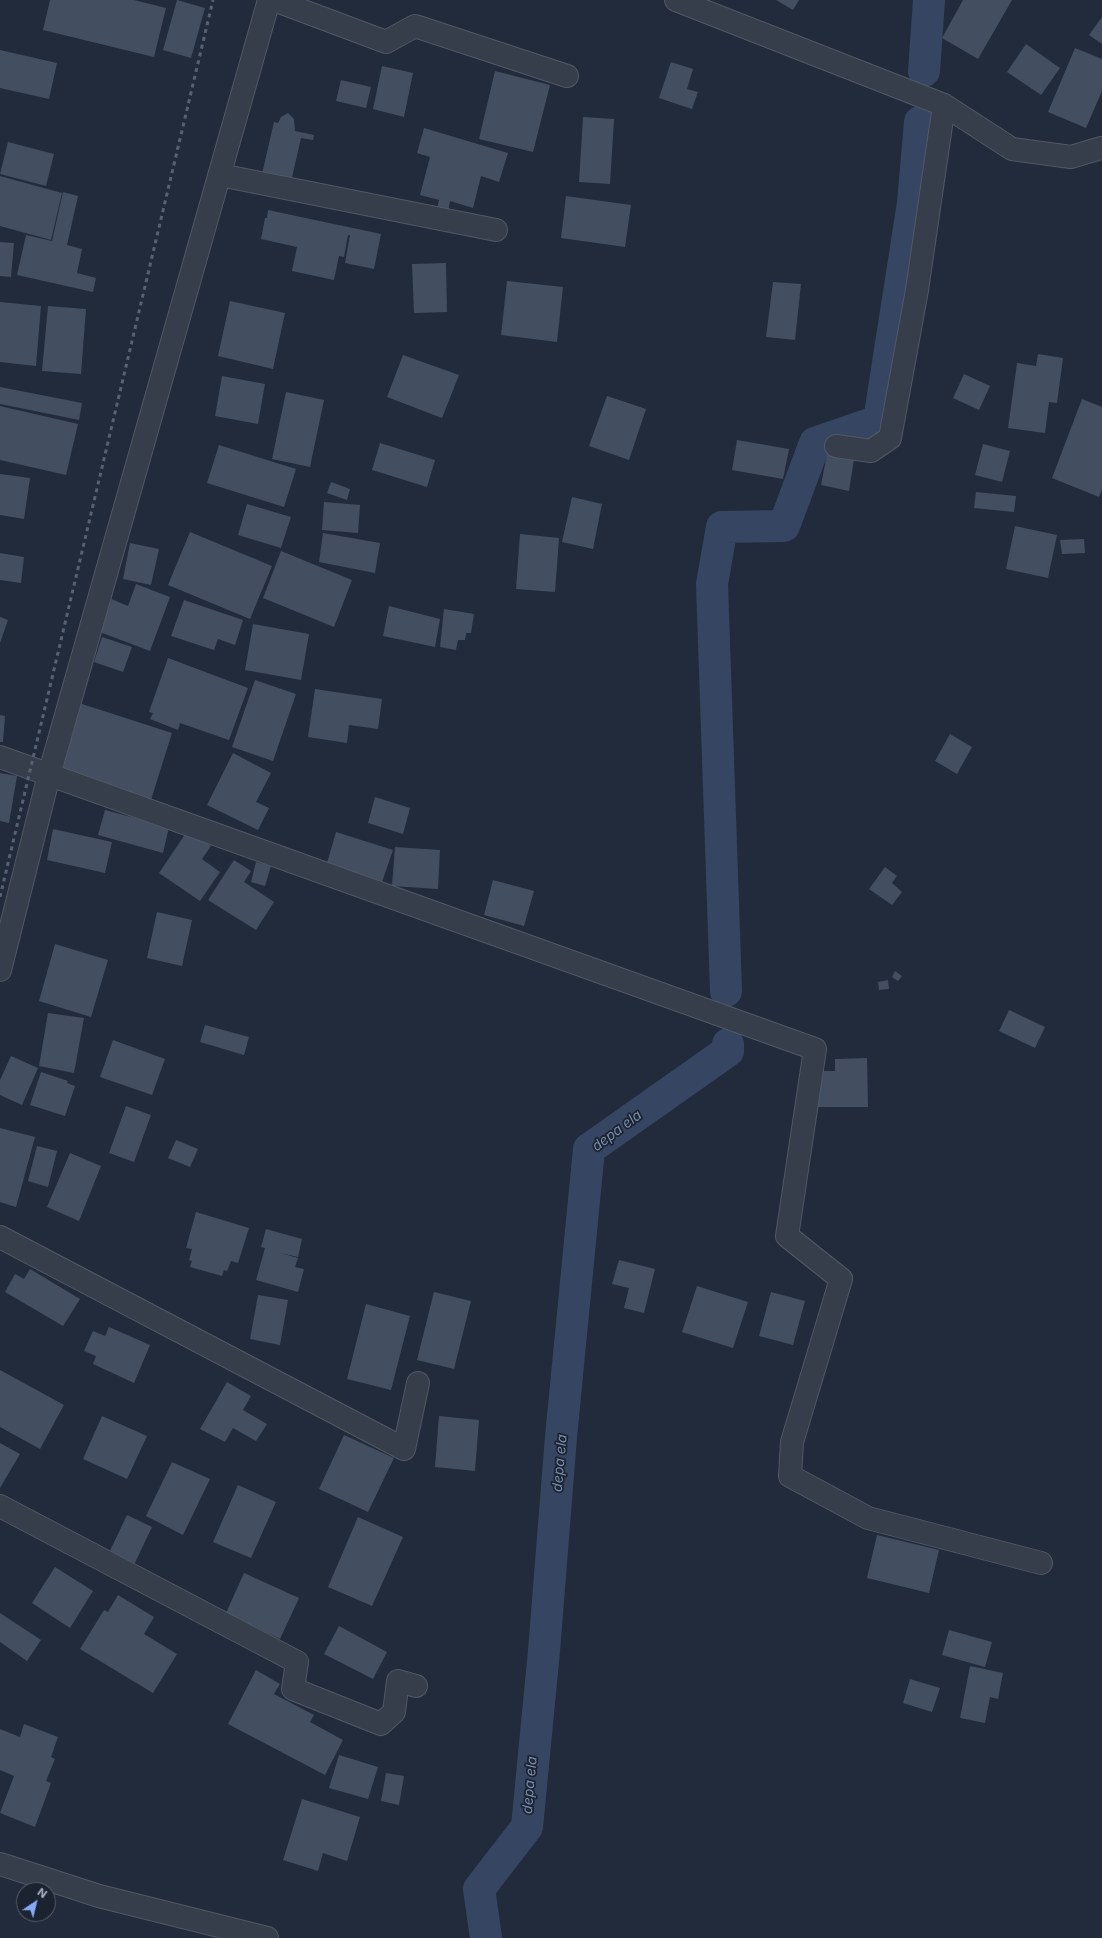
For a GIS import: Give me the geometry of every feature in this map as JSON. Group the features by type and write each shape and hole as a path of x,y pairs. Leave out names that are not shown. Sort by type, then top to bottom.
{"street":[{"path":"0,970 49,775 269,0"},
{"path":"274,0 386,42 414,26 568,76"},
{"path":"676,0 944,105 1012,149 1071,156 1101,148"},
{"path":"836,446 870,451 890,438 917,290 944,105"},
{"path":"220,175 496,230"},
{"path":"0,757 815,1049 787,1236 840,1279 792,1442 790,1476 868,1518 1041,1563"},
{"path":"0,1238 404,1449 418,1383"},
{"path":"0,1506 297,1662 293,1689 381,1724 394,1712 398,1681 416,1686"},
{"path":"0,1864 99,1896 267,1938"}],"building":[{"path":"50,0 134,0 166,8 154,57 43,30"},
{"path":"177,0 205,8 191,58 163,50"},
{"path":"776,0 799,0 793,10"},
{"path":"963,0 1012,0 978,59 942,38"},
{"path":"1102,17 1102,44 1089,35"},
{"path":"1026,44 1060,68 1041,95 1007,72"},
{"path":"1075,48 1102,59 1102,91 1086,128 1048,112"},
{"path":"0,50 57,63 49,99 0,88"},
{"path":"671,62 693,69 687,89 698,92 692,109 659,98"},
{"path":"382,66 413,73 404,117 373,109"},
{"path":"495,71 550,85 533,152 479,139"},
{"path":"341,80 371,87 366,108 336,101"},
{"path":"288,113 294,119 295,131 314,135 313,140 301,138 291,182 262,174 274,122 278,123 281,117"},
{"path":"583,117 614,119 610,184 579,182"},
{"path":"424,128 508,153 499,182 481,176 473,208 450,201 448,212 437,209 439,200 420,195 430,157 417,153"},
{"path":"8,142 54,154 46,186 0,174"},
{"path":"0,176 62,193 51,240 0,226"},
{"path":"63,192 78,196 67,245 82,249 77,273 96,278 93,292 17,275 26,235 52,241"},
{"path":"566,196 631,205 625,247 561,238"},
{"path":"268,210 381,234 374,269 345,263 350,235 348,235 344,257 339,256 334,280 292,271 297,247 261,239"},
{"path":"0,242 14,243 11,277 0,276"},
{"path":"446,263 447,312 414,313 412,264"},
{"path":"507,281 563,287 557,342 501,335"},
{"path":"773,282 801,284 795,340 766,337"},
{"path":"230,301 285,313 273,369 218,356"},
{"path":"0,302 41,306 36,366 0,362"},
{"path":"48,306 86,309 81,374 42,371"},
{"path":"1038,354 1063,358 1057,403 1049,402 1045,433 1008,428 1017,363 1036,366"},
{"path":"403,355 459,375 442,418 387,397"},
{"path":"964,374 990,386 979,410 953,398"},
{"path":"222,376 265,384 258,424 215,416"},
{"path":"0,387 82,403 79,420 0,404"},
{"path":"286,392 324,400 310,467 272,459"},
{"path":"607,396 646,409 629,460 589,446"},
{"path":"1082,399 1102,407 1102,490 1099,497 1052,478"},
{"path":"0,406 78,424 66,475 0,460"},
{"path":"737,440 789,449 783,479 732,470"},
{"path":"380,443 435,460 427,487 372,470"},
{"path":"983,444 1010,451 1002,482 975,475"},
{"path":"219,445 296,469 284,507 207,483"},
{"path":"827,454 854,459 849,491 821,485"},
{"path":"0,474 30,478 24,519 0,515"},
{"path":"331,482 350,489 347,500 327,493"},
{"path":"976,492 1016,496 1014,512 974,508"},
{"path":"572,497 602,504 593,549 562,542"},
{"path":"324,502 360,505 358,533 322,530"},
{"path":"247,504 291,517 281,548 238,535"},
{"path":"1015,526 1057,535 1048,578 1006,569"},
{"path":"190,532 272,566 250,619 168,585"},
{"path":"323,533 380,543 375,573 319,562"},
{"path":"520,534 559,538 555,592 516,589"},
{"path":"1084,539 1085,553 1062,554 1060,540"},
{"path":"130,543 159,549 151,585 123,579"},
{"path":"281,551 352,580 334,627 263,598"},
{"path":"0,553 24,557 21,583 0,580"},
{"path":"136,584 170,597 150,651 97,631 109,598 128,606"},
{"path":"184,600 243,620 235,645 218,639 214,650 171,636"},
{"path":"389,606 440,619 435,647 383,636"},
{"path":"444,609 474,614 471,633 466,633 465,640 458,640 456,650 440,647"},
{"path":"0,617 8,620 0,643"},
{"path":"253,624 309,634 301,680 245,670"},
{"path":"102,637 132,647 123,672 94,662"},
{"path":"168,658 248,688 229,740 180,723 178,730 150,719 153,713 149,712"},
{"path":"255,680 296,694 273,761 232,747"},
{"path":"315,689 382,699 378,729 349,725 347,743 308,737"},
{"path":"79,703 172,733 150,803 56,773"},
{"path":"0,715 5,716 3,742 0,742"},
{"path":"950,734 972,747 957,774 935,761"},
{"path":"233,753 271,773 256,802 269,808 258,830 207,805"},
{"path":"0,773 17,776 9,823 0,821"},
{"path":"375,797 410,808 403,834 368,823"},
{"path":"105,810 169,827 163,853 98,835"},
{"path":"53,829 112,842 105,873 47,860"},
{"path":"188,830 211,846 202,859 220,872 200,901 159,873"},
{"path":"336,832 393,850 380,888 325,870"},
{"path":"395,847 440,850 438,889 392,886"},
{"path":"234,860 251,871 244,882 274,902 256,930 208,900"},
{"path":"256,862 271,866 265,886 251,882"},
{"path":"885,867 897,876 892,883 902,892 892,905 869,889"},
{"path":"493,880 534,891 524,926 484,915"},
{"path":"157,912 192,920 182,966 147,958"},
{"path":"55,944 108,960 91,1017 39,1001"},
{"path":"895,971 902,976 898,981 892,977"},
{"path":"888,980 889,989 879,990 878,982"},
{"path":"1009,1010 1045,1027 1035,1048 999,1031"},
{"path":"48,1013 84,1018 74,1073 39,1066"},
{"path":"205,1025 249,1037 244,1055 200,1042"},
{"path":"113,1040 165,1059 152,1095 100,1077"},
{"path":"11,1056 38,1068 22,1105 0,1095 0,1080"},
{"path":"867,1058 868,1107 816,1107 816,1071 835,1071 835,1059"},
{"path":"41,1072 68,1081 67,1083 75,1086 65,1116 30,1105"},
{"path":"126,1106 151,1115 134,1162 109,1153"},
{"path":"0,1128 35,1137 16,1207 0,1202"},
{"path":"176,1140 198,1149 190,1167 168,1158"},
{"path":"37,1146 57,1151 48,1187 28,1181"},
{"path":"70,1153 101,1166 79,1221 47,1207"},
{"path":"196,1212 249,1228 238,1263 231,1261 227,1271 224,1270 222,1276 190,1267 192,1261 189,1260 192,1249 186,1248"},
{"path":"266,1229 302,1239 298,1257 280,1253 298,1258 295,1267 304,1269 298,1292 256,1280 265,1248 261,1247"},
{"path":"619,1260 655,1269 644,1313 624,1308 629,1288 612,1284"},
{"path":"30,1269 80,1299 63,1326 5,1292 15,1274 24,1279"},
{"path":"697,1286 748,1302 733,1348 682,1332"},
{"path":"434,1292 471,1301 454,1369 417,1360"},
{"path":"771,1292 805,1301 793,1345 759,1336"},
{"path":"258,1295 288,1300 280,1345 250,1339"},
{"path":"366,1304 410,1316 391,1390 347,1379"},
{"path":"109,1327 150,1345 134,1383 93,1364 96,1356 84,1351 93,1331 105,1336"},
{"path":"0,1370 64,1405 40,1449 0,1427"},
{"path":"227,1382 251,1396 243,1410 267,1424 256,1441 233,1428 225,1442 200,1429"},
{"path":"102,1416 147,1436 127,1479 83,1459"},
{"path":"439,1416 479,1420 475,1471 435,1467"},
{"path":"344,1435 394,1458 368,1512 319,1489"},
{"path":"0,1443 20,1454 0,1488"},
{"path":"172,1462 210,1479 183,1535 146,1516"},
{"path":"238,1485 276,1502 251,1558 213,1542"},
{"path":"127,1515 152,1527 132,1569 107,1557"},
{"path":"358,1517 403,1537 372,1606 328,1587"},
{"path":"877,1535 939,1550 929,1593 867,1578"},
{"path":"55,1567 93,1591 70,1628 32,1603"},
{"path":"244,1573 299,1598 280,1639 226,1613"},
{"path":"118,1595 154,1617 144,1634 177,1654 153,1693 80,1649 104,1610 108,1612"},
{"path":"0,1613 41,1640 27,1661 0,1642"},
{"path":"339,1626 387,1652 373,1679 324,1654"},
{"path":"949,1630 992,1642 985,1667 942,1655"},
{"path":"970,1666 1003,1673 998,1699 990,1697 985,1723 960,1718"},
{"path":"256,1670 280,1684 274,1694 314,1715 310,1722 343,1740 325,1775 228,1724"},
{"path":"910,1679 940,1688 932,1712 903,1703"},
{"path":"24,1724 58,1737 51,1757 55,1759 46,1781 51,1783 35,1827 0,1813 14,1776 0,1770 0,1729 20,1737"},
{"path":"339,1755 378,1767 368,1799 329,1788"},
{"path":"386,1773 404,1776 399,1805 381,1801"},
{"path":"302,1799 360,1817 347,1861 323,1853 318,1871 283,1860"}],"waterway":[{"path":"924,71 929,0"},
{"path":"726,991 712,584 722,527 784,526 815,443 879,421 913,203 920,122"},
{"name":"depa ela","path":"486,1938 479,1889 527,1827 544,1651 561,1437 589,1149 728,1051 728,1044"}],"railway":[{"path":"0,897 213,0"}]}
